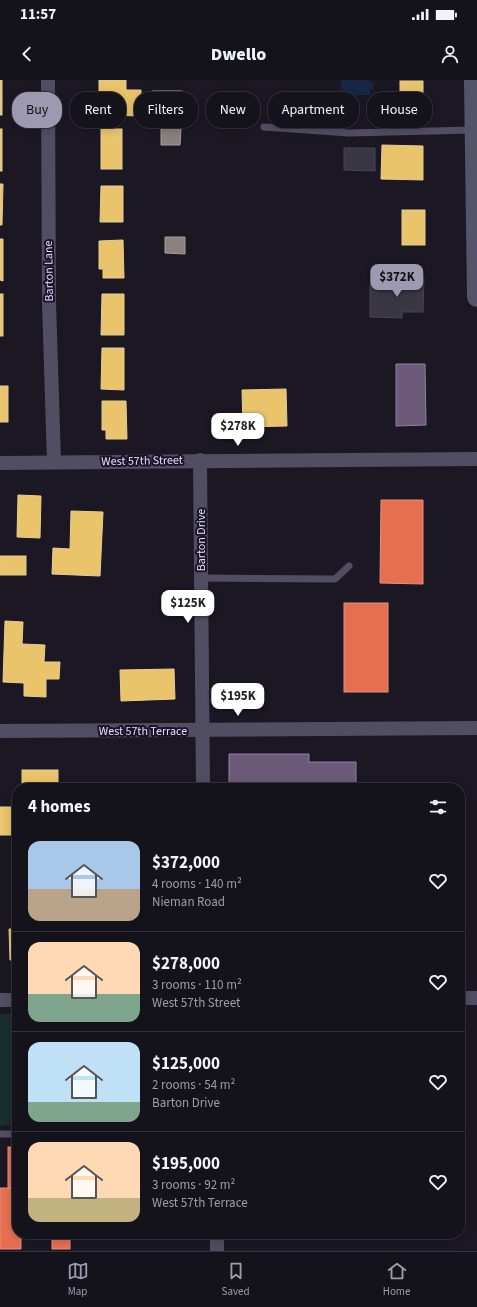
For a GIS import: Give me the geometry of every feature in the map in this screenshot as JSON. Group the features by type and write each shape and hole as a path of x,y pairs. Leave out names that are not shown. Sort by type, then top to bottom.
{"main road":[{"path":"474,80 477,297"}],"street":[{"name":"Barton Lane","path":"48,80 49,302 54,462"},
{"name":"West 57th Street","path":"0,463 200,460 477,459"},
{"name":"Barton Drive","path":"200,460 203,783"},
{"name":"West 57th Terrace","path":"0,731 202,731 477,728"},
{"path":"465,998 477,998"},
{"path":"0,1000 12,1000"},
{"path":"217,1239 217,1251"}],"lane":[{"path":"264,127 349,133 475,130"},
{"path":"201,578 335,579 349,566"},
{"path":"0,1134 12,1134"}],"green space":[{"path":"12,1013 12,1125 0,1126 0,1014"}],"water":[{"path":"341,80 369,80 370,82 373,82 373,90 367,92 367,95 359,95 359,92 341,92"}],"building: Homes":[{"path":"0,80 2,80 2,115 0,115"},
{"path":"99,80 126,80 126,90 141,90 141,92 134,92 134,116 126,116 126,92 99,92"},
{"path":"400,81 423,81 423,92 400,92"},
{"path":"0,129 2,129 2,171 0,171"},
{"path":"101,129 122,129 122,169 101,169"},
{"path":"382,145 423,146 423,180 381,179"},
{"path":"0,184 3,184 2,225 0,225"},
{"path":"101,186 123,186 123,222 100,222"},
{"path":"402,210 425,210 425,245 402,245"},
{"path":"0,239 3,239 3,281 0,280"},
{"path":"123,240 124,278 103,278 103,269 99,269 99,241"},
{"path":"0,294 3,294 3,336 0,336"},
{"path":"102,294 124,294 124,335 101,335"},
{"path":"102,348 124,348 124,390 101,389"},
{"path":"0,386 8,386 8,422 0,422"},
{"path":"286,389 287,426 243,427 242,390"},
{"path":"102,401 126,401 127,439 106,439 106,430 102,430"},
{"path":"18,495 41,496 40,538 17,537"},
{"path":"71,511 103,512 100,576 52,574 53,548 70,549"},
{"path":"0,556 26,556 26,575 0,575"},
{"path":"5,621 23,622 22,644 45,645 44,662 60,662 59,679 46,679 46,697 24,696 24,683 3,682"},
{"path":"174,669 175,699 121,701 120,670"},
{"path":"22,770 58,770 58,783 22,783"},
{"path":"0,807 12,807 12,835 0,835"},
{"path":"9,929 12,929 12,960 10,960"}],"building: Shops":[{"path":"381,500 423,500 423,584 380,583"},
{"path":"344,603 388,603 388,692 344,692"},
{"path":"8,1147 12,1147 12,1188 8,1188"},
{"path":"0,1188 12,1188 12,1239 21,1239 21,1249 0,1249"},
{"path":"52,1239 70,1239 70,1249 52,1249"}],"building: Offices":[{"path":"396,364 425,364 426,425 396,426"},
{"path":"229,754 309,754 309,762 356,762 356,783 229,783"}],"building: Industry":[{"path":"153,91 182,91 182,92"},
{"path":"161,128 181,128 180,145 161,145"},
{"path":"165,237 185,237 185,254 165,253"}],"building: Other":[{"path":"344,148 375,148 375,171 344,170"},
{"path":"402,278 424,278 423,312 402,312 402,318 370,317 370,284 402,284"}]}
